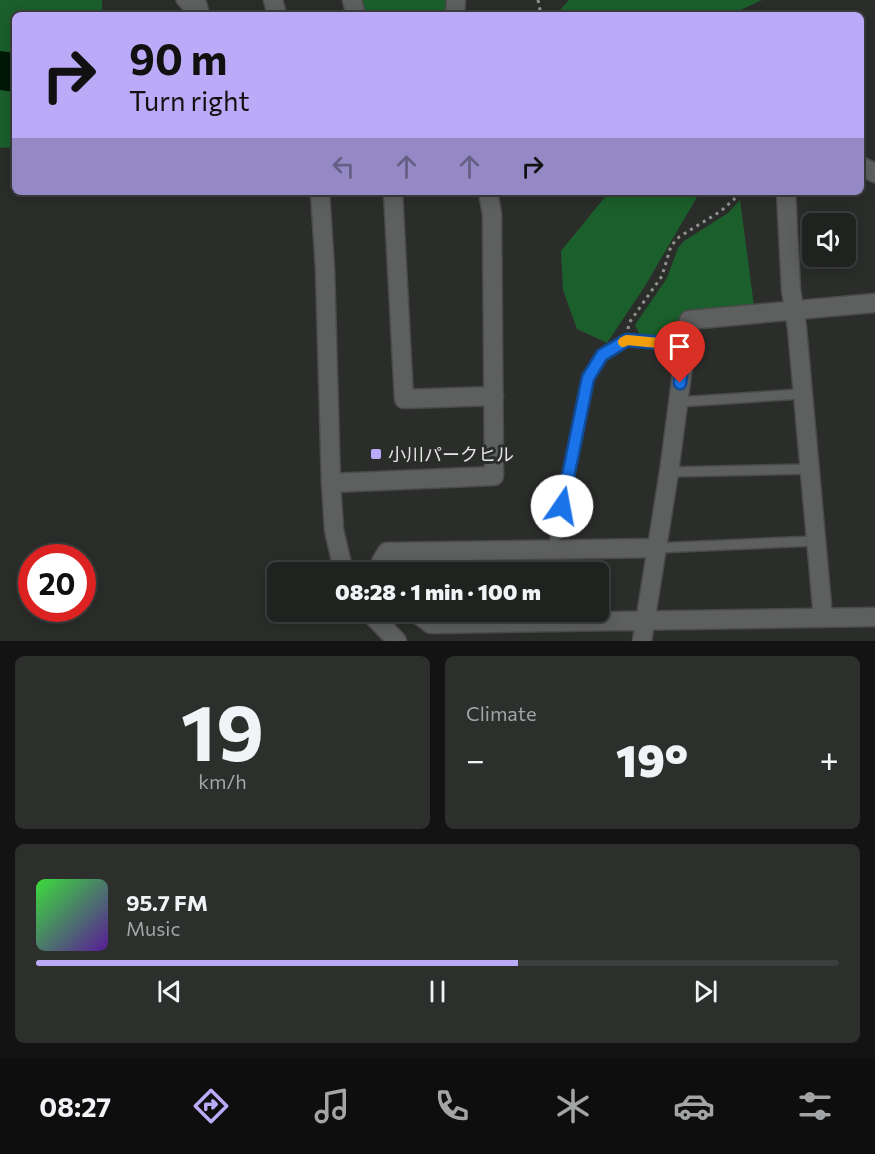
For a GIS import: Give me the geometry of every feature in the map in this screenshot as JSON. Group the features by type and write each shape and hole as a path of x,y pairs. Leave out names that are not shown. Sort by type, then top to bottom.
{"street":[{"path":"320,195 325,269 331,483 334,530 341,562"},
{"path":"393,195 404,399 494,396"},
{"path":"331,483 494,476 492,214 489,195"},
{"path":"786,195 801,394 823,617"},
{"path":"642,641 669,472 689,320 875,303"},
{"path":"381,562 387,552 656,548"},
{"path":"609,622 875,617"},
{"path":"379,622 397,641"},
{"path":"428,622 431,624 574,622"}],"lane":[{"path":"181,0 191,12"},
{"path":"553,549 588,378 602,355 627,340 685,345"},
{"path":"678,402 801,394"},
{"path":"669,472 810,469"},
{"path":"656,548 815,541"}],"path":[{"path":"627,340 629,323 662,276 671,246 738,195"}],"green space":[{"path":"0,0 102,0 102,12 12,12 12,147 0,148"},
{"path":"358,0 447,0 447,12 363,12"},
{"path":"569,0 762,0 736,12 559,11"},
{"path":"607,195 698,195 645,286 607,343 577,329 563,290 561,251"},
{"path":"740,200 754,306 681,324 671,335 660,340 641,337 635,325 667,278 678,248 684,241 728,213"}],"shaded area":[{"path":"0,51 12,53 12,92 0,90"}],"slow traffic":[{"path":"623,342 627,340 679,345"}],"place":[{"name":"小川パークヒル","path":"376,454"}],"route":[{"path":"562,506 588,378 602,355 627,340 685,345 680,383"}]}
